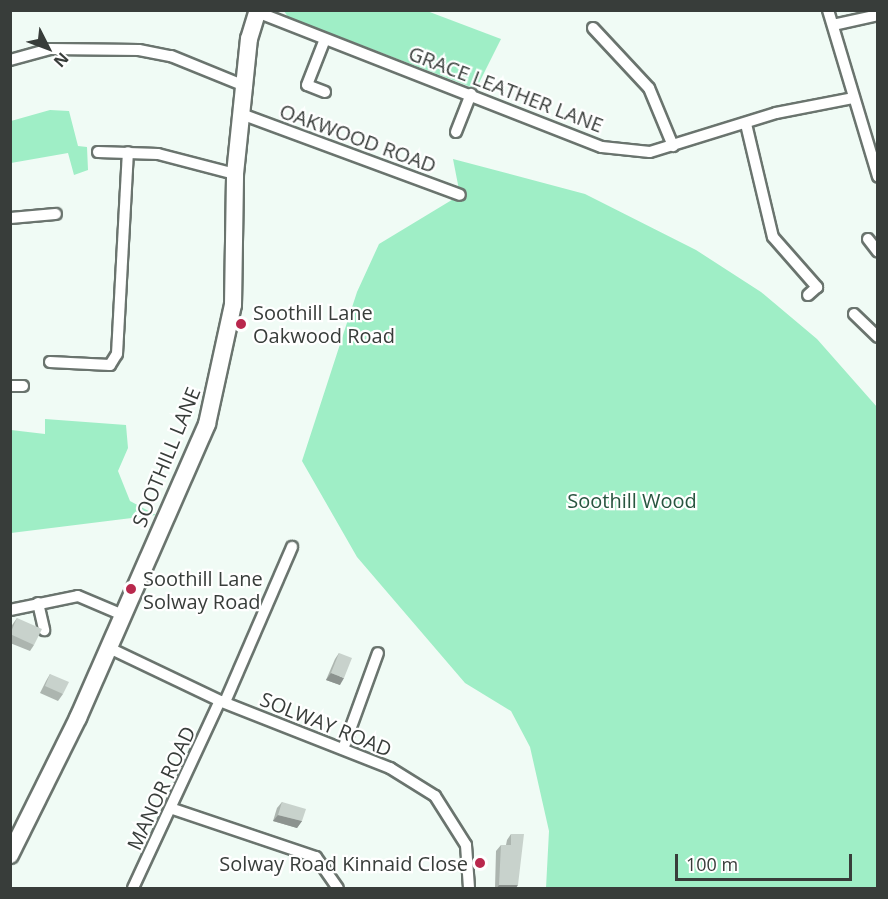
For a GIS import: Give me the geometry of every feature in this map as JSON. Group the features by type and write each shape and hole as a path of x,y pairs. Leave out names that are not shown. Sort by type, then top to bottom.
{"main road":[{"name":"SOOTHILL LANE","path":"10,855 109,648 191,464 219,381 233,305 235,174 257,11"}],"street":[{"path":"828,10 878,177"},
{"name":"GRACE LEATHER LANE","path":"257,11 602,147 650,152 746,124 853,98"},
{"path":"832,25 878,15"},
{"path":"593,28 649,88 673,146"},
{"path":"325,92 307,85 326,39"},
{"path":"10,60 50,49 139,50 171,56 247,87"},
{"path":"456,132 471,94"},
{"name":"OAKWOOD ROAD","path":"244,115 460,195"},
{"path":"746,124 773,237 817,287 808,295"},
{"path":"98,152 128,152 235,174"},
{"path":"50,362 110,364 117,354 128,152"},
{"path":"10,218 56,214"},
{"path":"868,239 878,252"},
{"path":"854,314 878,337"},
{"path":"10,386 23,386"},
{"name":"MANOR ROAD","path":"133,888 173,809 292,547"},
{"path":"10,610 78,596 123,615"},
{"path":"38,603 44,630"},
{"name":"SOLWAY ROAD","path":"109,648 222,702 390,768 435,796 466,845 469,888"},
{"path":"343,749 378,652"},
{"path":"173,809 316,857 338,888"}],"green space":[{"path":"284,11 427,11 501,39 476,89 288,17"},
{"path":"50,110 69,111 78,146 87,147 88,170 74,175 68,153 11,163 11,121"},
{"name":"Soothill Wood","path":"453,159 585,194 696,250 761,292 817,339 877,407 877,888 546,888 549,831 530,747 511,711 465,683 357,557 302,461 357,292 379,244 460,195"},
{"path":"45,419 126,425 128,448 118,471 130,501 156,515 11,533 11,430 45,434"}],"building":[{"path":"17,618 42,629 34,645 10,634"},
{"path":"339,653 352,658 344,678 331,673"},
{"path":"50,674 69,682 63,694 45,686"},
{"path":"282,802 306,809 302,821 278,815"},
{"path":"511,834 524,834 518,885 499,885 501,845 511,845"}],"place":[{"name":"Soothill Lane Oakwood Road","path":"241,324"},
{"name":"Soothill Lane Solway Road","path":"131,589"},
{"name":"Solway Road Kinnaid Close","path":"480,863"}]}
